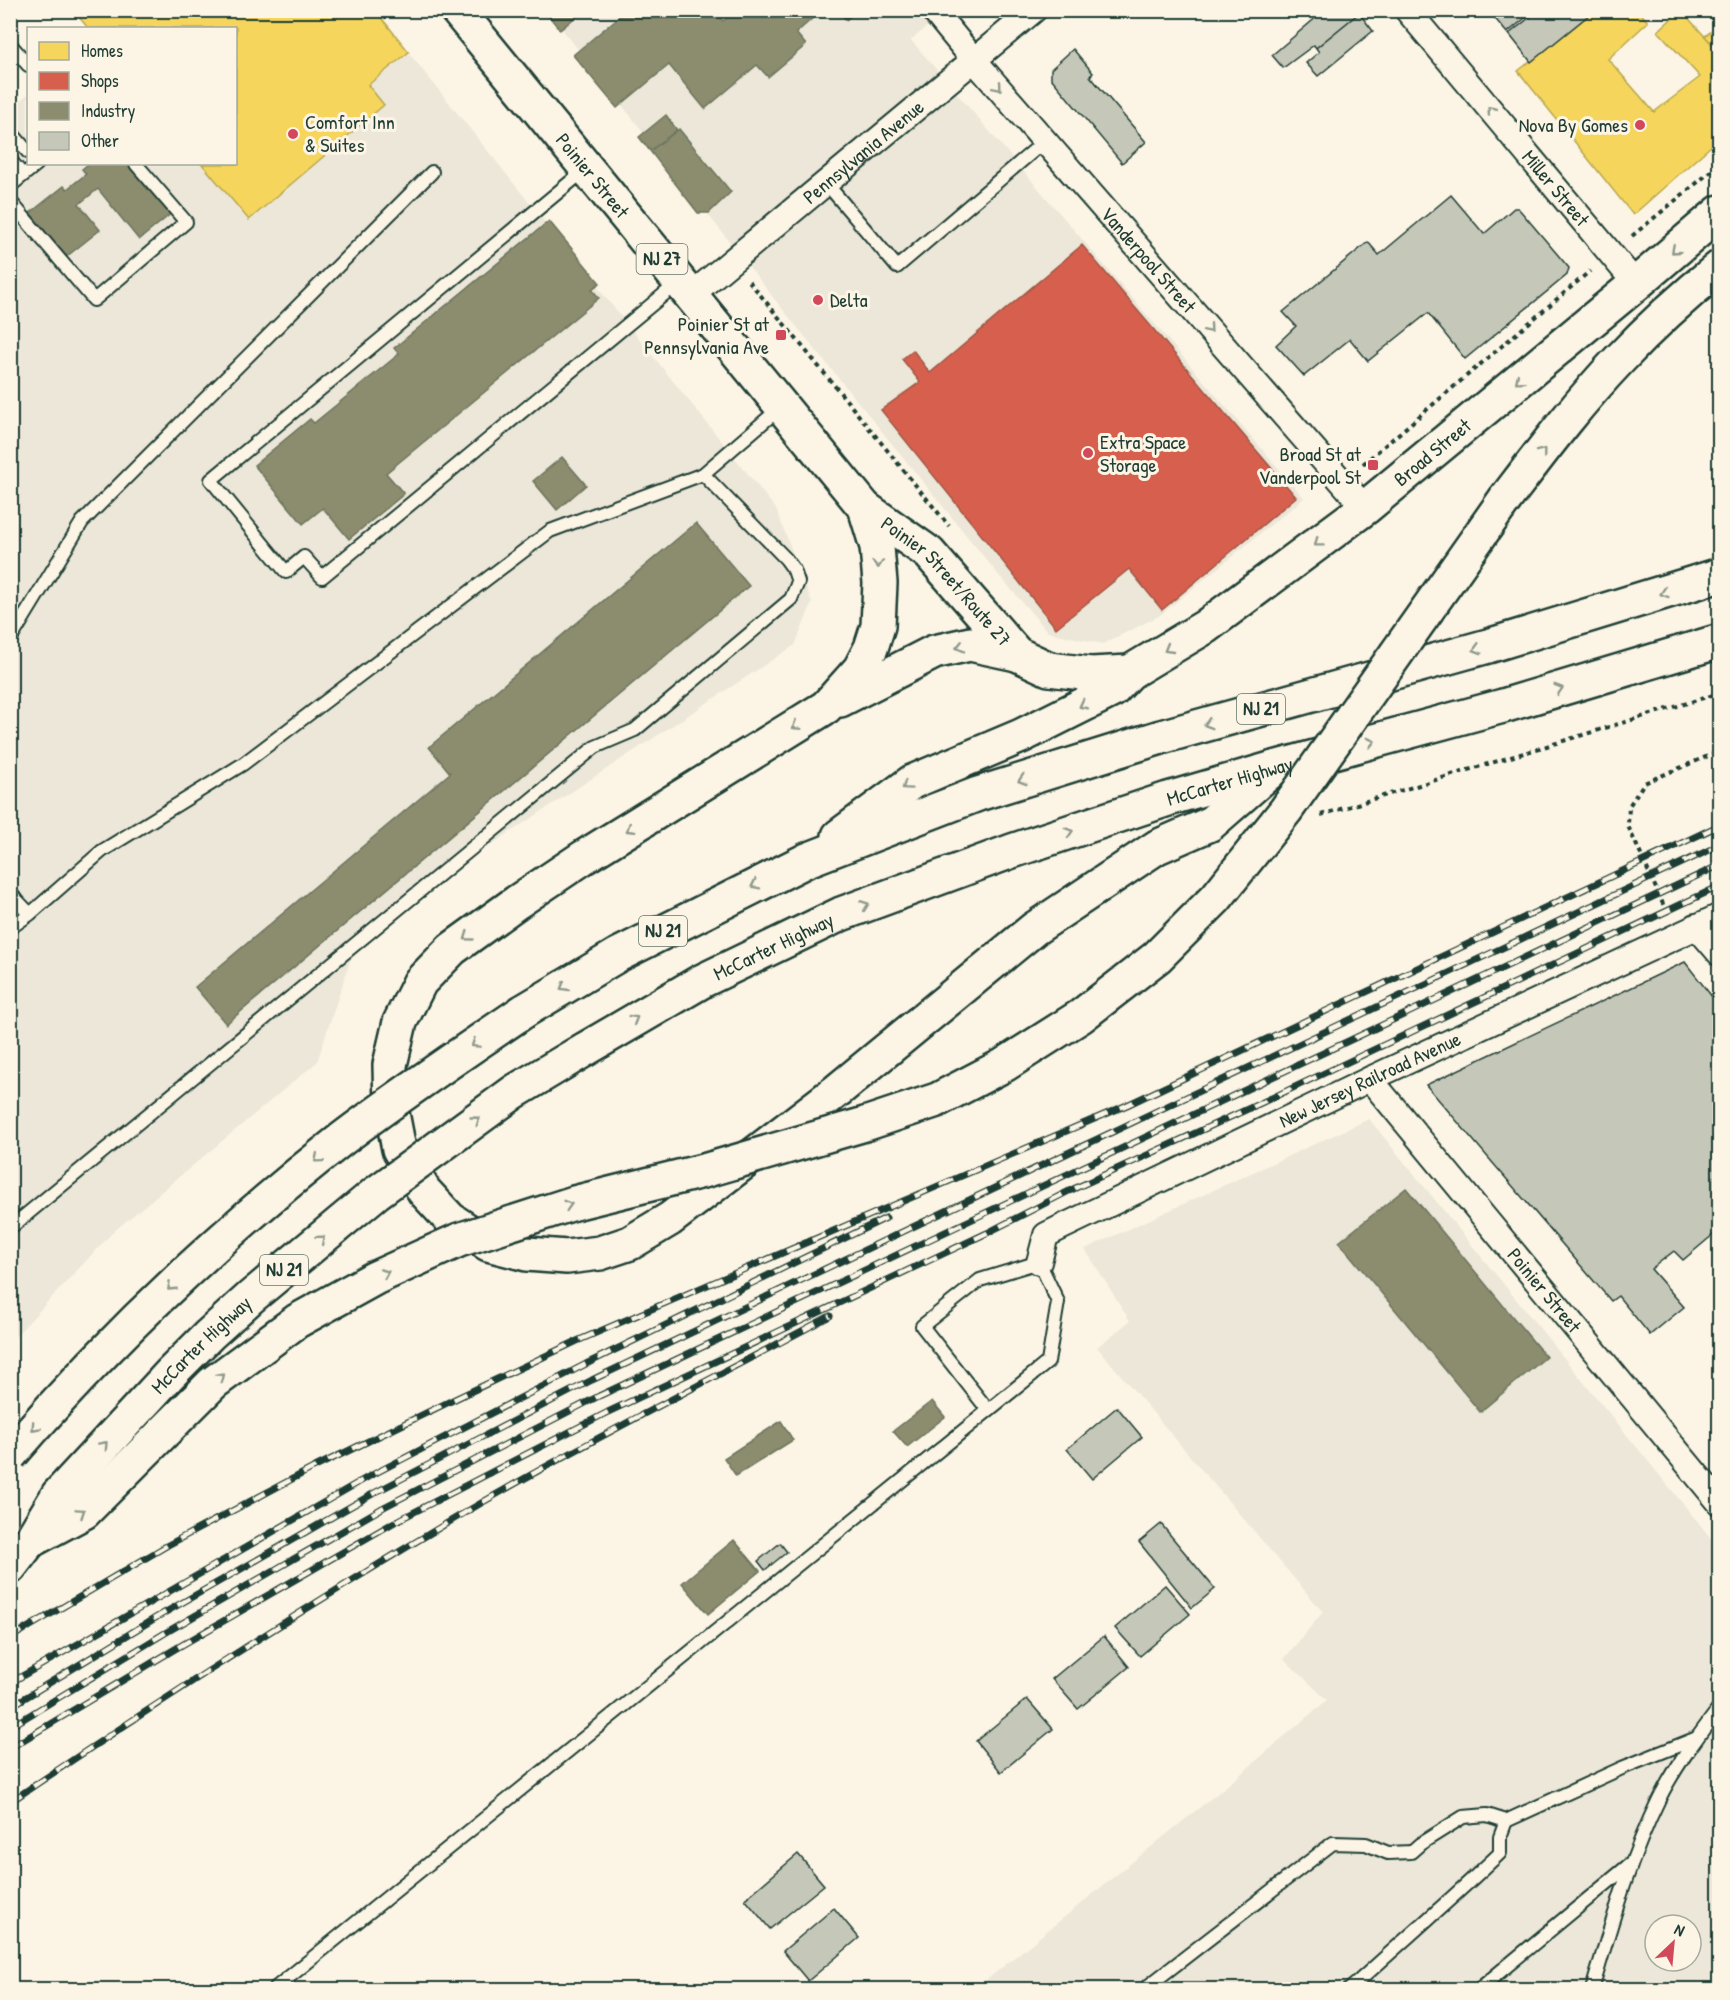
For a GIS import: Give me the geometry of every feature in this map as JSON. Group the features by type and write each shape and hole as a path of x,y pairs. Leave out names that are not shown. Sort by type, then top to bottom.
{"main road":[{"name":"Poinier Street","path":"457,10 865,508"},
{"name":"Broad Street","path":"807,860 912,782 1021,736 1113,690 1130,672 1205,627 1365,508 1636,284 1719,212"},
{"path":"30,1541 84,1512 213,1383 297,1321 375,1278 459,1240 564,1206 707,1170 865,1124 937,1100 1004,1065 1081,1016 1157,957 1216,898 1286,810 1506,498 1568,418 1619,360 1687,293 1719,267"},
{"path":"826,707 860,669 871,648 878,626 880,583 877,547 865,508"},
{"name":"Poinier Street/Route 27","path":"865,508 929,553 1017,654 1049,669 1091,674 1130,672"},
{"name":"NJ 21","path":"10,1455 125,1331 228,1234 341,1140 431,1074 524,1011 618,955 807,860 978,794 1161,737 1510,640 1719,575"},
{"name":"McCarter Highway","path":"10,1568 30,1541 58,1495 170,1374 251,1297 376,1193 514,1092 702,981 841,914 1012,851 1168,799 1503,706 1719,640"},
{"path":"1017,654 970,644 934,652 826,707 584,857 452,949 420,982 400,1022 390,1065 391,1108 399,1149 424,1191 450,1219 488,1244 527,1254 567,1257 600,1253 630,1243 670,1219 838,1090 1034,929 1157,847 1210,824 1274,768"}],"street":[{"name":"Vanderpool Street","path":"933,10 1365,508"},
{"name":"Pennsylvania Avenue","path":"686,288 732,261 1035,10"},
{"name":"Miller Street","path":"1407,10 1636,284"},
{"name":"New Jersey Railroad Avenue","path":"1039,1262 1046,1235 1370,1079 1719,916"},
{"path":"1687,931 1719,954"},
{"name":"Poinier Street","path":"1370,1079 1719,1503"}],"lane":[{"path":"10,44 27,64"},
{"path":"10,131 27,151"},
{"path":"826,183 897,267 1045,141"},
{"path":"10,160 23,175"},
{"path":"10,186 36,165"},
{"path":"10,201 94,300 186,222 137,165"},
{"path":"587,168 211,480 286,572 304,557 322,577 686,288"},
{"path":"10,640 81,522 432,172"},
{"path":"10,928 30,914 102,851 243,764 550,531 703,474 781,406"},
{"path":"10,1228 596,747 634,730 791,599 798,582 794,570 703,474"},
{"path":"10,893 30,914"},
{"path":"273,1989 1048,1362 1058,1302 1039,1262 980,1280 922,1326 988,1410"},
{"path":"1592,1989 1630,1864 1659,1797 1719,1707"},
{"path":"1143,1989 1333,1843 1366,1844 1388,1853 1411,1852 1463,1817 1487,1815 1506,1821 1622,1768 1697,1738"},
{"path":"1349,1989 1431,1915 1459,1893 1500,1853 1500,1837 1506,1821"},
{"path":"1478,1989 1630,1864"}],"path":[{"path":"1627,240 1719,164"},
{"path":"732,261 951,528"},
{"path":"1358,468 1590,270"},
{"path":"1314,817 1719,693"},
{"path":"1687,931 1628,826 1629,806 1644,783 1719,751"}],"shaded area":[{"path":"739,10 947,11 911,40 1304,498 1159,616 1103,644 1048,632 997,573 780,306 548,11 717,11 727,21"},
{"path":"129,11 375,11 776,509 812,603 795,645 395,908 350,961 317,1062 113,1232 11,1341 10,109 27,95 27,165 237,165 237,27 108,27"},
{"path":"1369,1119 1719,1548 1719,1989 974,1990 1235,1779 1327,1700 1284,1659 1323,1612 1097,1347 1130,1321 1085,1249"}],"building: Homes":[{"name":"Comfort Inn & Suites","path":"86,10 375,10 409,52 368,85 384,105 249,220 203,165 237,165 237,27 87,27 78,16"},
{"name":"Nova By Gomes","path":"1595,10 1638,10 1648,22 1608,59 1654,112 1700,77 1658,31 1681,10 1720,53 1720,138 1633,215 1518,71"},
{"path":"1720,24 1720,53 1705,36"}],"building: Shops":[{"name":"Extra Space Storage","path":"1082,245 1296,497 1162,610 1129,569 1056,628 881,410 920,382 902,359 913,350 930,373"}],"building: Industry":[{"path":"544,10 584,10 560,30"},
{"path":"627,10 714,10 723,21 736,10 822,10 796,33 806,45 768,77 757,65 705,109 669,65 617,108 573,55"},
{"path":"838,10 858,10 846,20"},
{"path":"666,115 677,130 650,151 639,137"},
{"path":"679,129 731,192 709,213 698,213 650,151"},
{"path":"87,165 133,165 172,213 139,240 98,189 79,204 100,230 66,257 30,213 64,186 67,189 86,174 82,169"},
{"path":"549,221 600,283 592,289 599,298 386,473 404,494 349,539 323,508 303,524 254,465 310,419 314,423 399,354 394,348"},
{"path":"562,457 586,485 557,510 533,481"},
{"path":"696,523 749,586 226,1024 195,987 450,773 429,747"},
{"path":"1406,1188 1546,1357 1480,1412 1339,1242"},
{"path":"932,1401 945,1417 907,1447 893,1431"},
{"path":"781,1421 793,1440 736,1476 724,1458"},
{"path":"734,1540 760,1571 708,1614 682,1583"}],"building: Other":[{"path":"1325,10 1356,10 1359,13 1316,48 1314,45 1283,68 1272,55"},
{"path":"1488,10 1535,10 1507,33"},
{"path":"1539,10 1595,10 1531,62 1509,34"},
{"path":"1359,13 1373,31 1318,76 1306,63 1319,52 1316,48"},
{"path":"1073,49 1093,73 1090,76 1146,142 1122,163 1051,78 1051,69"},
{"path":"1451,195 1484,234 1514,208 1518,208 1569,268 1567,275 1465,359 1428,313 1368,361 1350,339 1304,376 1276,345 1296,326 1283,312 1368,242 1379,255"},
{"path":"1685,962 1720,1007 1720,1229 1683,1260 1674,1251 1651,1269 1684,1307 1650,1335 1618,1296 1611,1301 1426,1085"},
{"path":"1117,1407 1142,1437 1092,1479 1067,1449"},
{"path":"1161,1524 1215,1589 1192,1608 1139,1542"},
{"path":"780,1543 787,1552 765,1570 758,1561"},
{"path":"1165,1585 1190,1614 1140,1656 1115,1628"},
{"path":"1104,1636 1129,1667 1078,1709 1052,1679"},
{"path":"1027,1699 1053,1729 1001,1772 976,1741"},
{"path":"798,1854 824,1885 770,1929 745,1899"},
{"path":"834,1908 859,1938 808,1981 783,1951"}],"railway":[{"path":"10,1638 168,1545 313,1468 455,1399 577,1341 1127,1105 1720,825"},
{"path":"10,1707 157,1617 376,1492 592,1380 1720,845"},
{"path":"10,1727 165,1633 384,1507 599,1396 1720,865"},
{"path":"10,1748 393,1523 608,1412 987,1233 1069,1191 1720,886"},
{"path":"10,1683 368,1477 586,1364 886,1218"},
{"path":"10,1802 244,1648 483,1502 830,1316"}],"place":[{"name":"Nova By Gomes","path":"1640,125"},
{"name":"Comfort Inn & Suites","path":"293,134"},
{"name":"Delta","path":"818,300"},
{"name":"Poinier St at Pennsylvania Ave","path":"781,335"},
{"name":"Extra Space Storage","path":"1088,453"},
{"name":"Broad St at Vanderpool St","path":"1373,465"}]}
